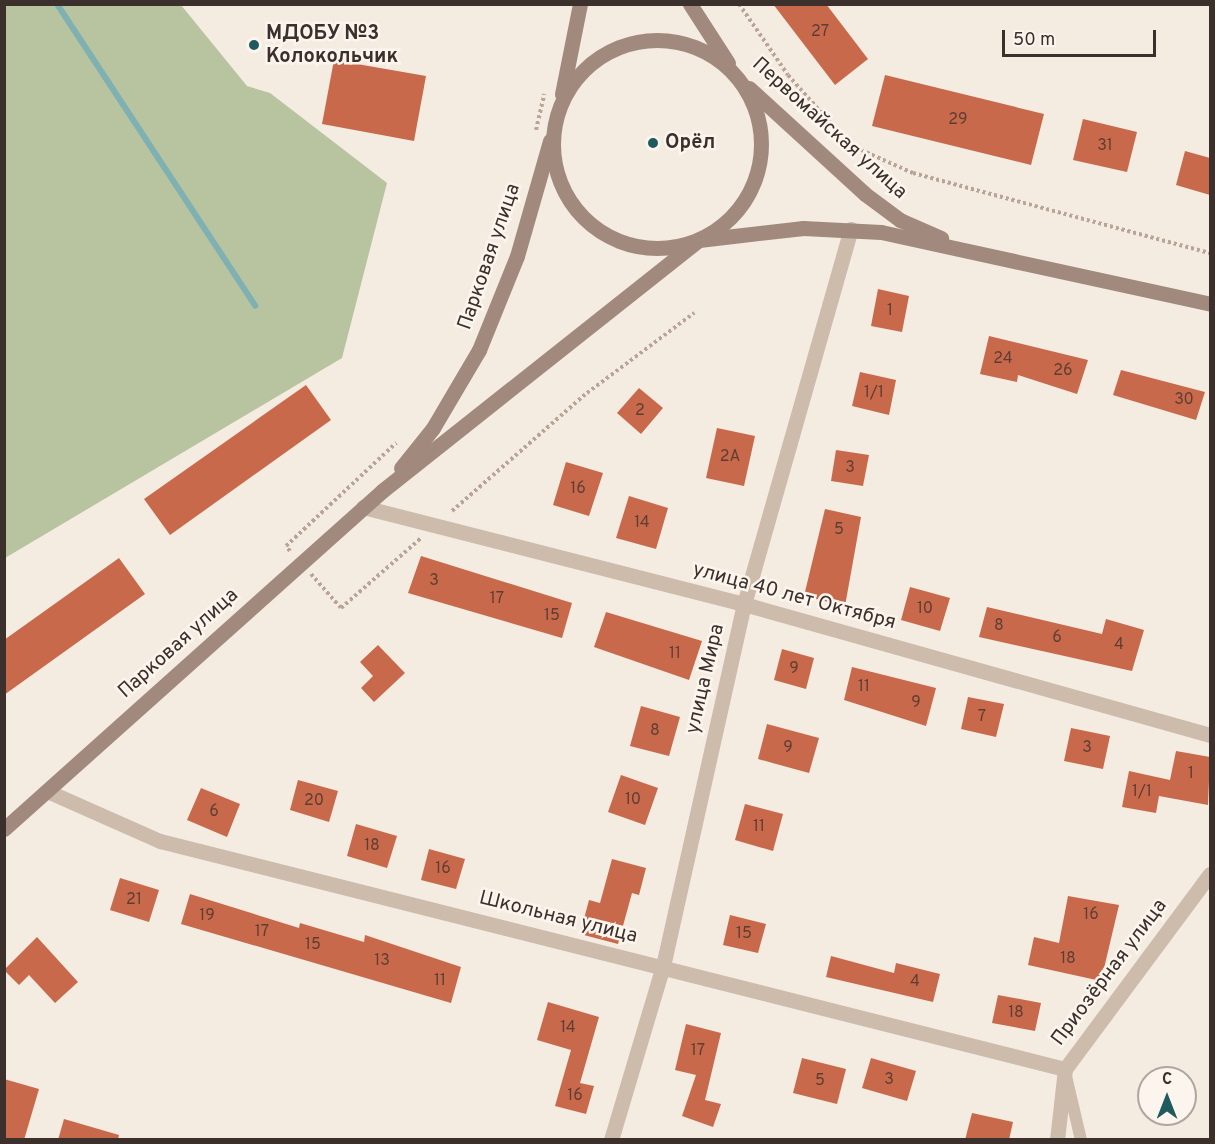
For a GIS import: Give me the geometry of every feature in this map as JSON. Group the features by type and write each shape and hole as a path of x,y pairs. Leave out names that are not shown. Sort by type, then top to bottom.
{"main road":[{"path":"557,116 582,72 631,43 688,45 736,76 760,126 755,181 742,205 699,240 670,248 639,247 611,237 585,220 567,196 555,168 557,116 580,4"},
{"name":"Первомайская улица","path":"690,4 736,76 865,194 900,219 970,250"},
{"name":"Парковая улица","path":"382,491 433,428 479,350 517,256 557,116"},
{"name":"Первомайская улица","path":"699,240 793,229 851,229 970,250 1210,304"},
{"name":"Парковая улица","path":"4,829 363,507 699,240"}],"street":[{"name":"улица Мира","path":"611,1140 663,966 744,604 851,229"},
{"name":"улица 40 лет Октября","path":"363,507 744,604 1210,735"},
{"name":"Школьная улица","path":"47,791 160,841 1065,1069"},
{"name":"Приозёрная улица","path":"1057,1140 1065,1069 1210,874"}],"lane":[{"path":"1065,1069 1081,1140"}],"path":[{"path":"739,4 788,75 850,145 913,173 1210,253"}],"green space":[{"path":"4,5 181,5 247,86 270,93 387,183 342,358 5,558"}],"building":[{"path":"773,4 826,4 868,59 835,85"},
{"path":"334,60 426,76 414,141 322,124"},
{"path":"885,75 1044,114 1031,165 872,126"},
{"path":"1083,119 1137,132 1127,172 1073,160"},
{"path":"1185,151 1210,158 1210,195 1176,185"},
{"path":"878,289 909,296 902,332 871,326"},
{"path":"989,336 1088,360 1077,394 1018,375 1017,382 980,374"},
{"path":"1121,370 1205,392 1196,420 1113,395"},
{"path":"860,372 896,380 889,415 852,406"},
{"path":"306,385 331,420 170,535 144,499"},
{"path":"639,388 663,408 641,434 617,413"},
{"path":"717,428 755,436 744,486 706,478"},
{"path":"836,450 869,455 863,486 831,481"},
{"path":"566,462 603,473 589,516 553,505"},
{"path":"629,496 668,508 656,549 616,538"},
{"path":"825,509 861,517 845,606 804,596"},
{"path":"421,556 572,603 562,638 408,593"},
{"path":"119,558 145,594 4,695 4,640"},
{"path":"910,587 950,598 940,631 901,620"},
{"path":"987,607 1102,634 1106,619 1144,630 1132,671 979,637"},
{"path":"606,612 702,641 689,680 594,647"},
{"path":"378,645 405,673 374,702 361,688 373,676 360,662"},
{"path":"782,649 814,658 806,689 774,680"},
{"path":"852,667 936,688 926,726 844,700"},
{"path":"968,697 1004,704 996,737 961,729"},
{"path":"641,706 680,717 669,756 630,746"},
{"path":"767,724 819,738 809,773 758,759"},
{"path":"1071,728 1110,736 1103,769 1064,761"},
{"path":"1176,751 1210,757 1208,805 1159,796 1156,813 1122,807 1129,771 1170,780"},
{"path":"621,775 658,788 645,825 608,812"},
{"path":"298,780 338,791 329,822 290,810"},
{"path":"201,788 240,804 227,837 187,820"},
{"path":"745,804 783,814 773,851 735,840"},
{"path":"356,824 397,836 387,868 347,856"},
{"path":"429,849 465,859 456,889 421,880"},
{"path":"612,859 646,868 639,895 632,893 618,944 580,934 589,900 600,903"},
{"path":"120,878 159,890 149,922 110,910"},
{"path":"190,894 299,928 300,923 364,942 365,935 461,967 451,1003 181,924"},
{"path":"1068,896 1119,905 1101,981 1028,965 1034,937 1059,943"},
{"path":"730,915 766,924 758,953 723,945"},
{"path":"37,937 78,982 55,1003 29,975 19,985 4,970"},
{"path":"831,956 894,973 896,963 940,974 933,1002 826,977"},
{"path":"998,995 1041,1003 1035,1031 992,1023"},
{"path":"548,1002 599,1017 580,1083 594,1086 586,1114 555,1106 571,1050 537,1040"},
{"path":"686,1024 721,1033 705,1100 721,1104 713,1127 682,1116 696,1075 675,1070"},
{"path":"802,1058 846,1069 837,1104 793,1093"},
{"path":"871,1058 916,1071 907,1101 862,1088"},
{"path":"4,1079 39,1089 24,1140 4,1140"},
{"path":"972,1113 1013,1122 1009,1140 965,1140"},
{"path":"64,1119 119,1135 118,1140 58,1140"}],"waterway":[{"path":"57,4 255,306"}],"place":[{"name":"МДОБУ №3 Колокольчик","path":"254,45"},
{"name":"Орёл","path":"653,143"}]}
